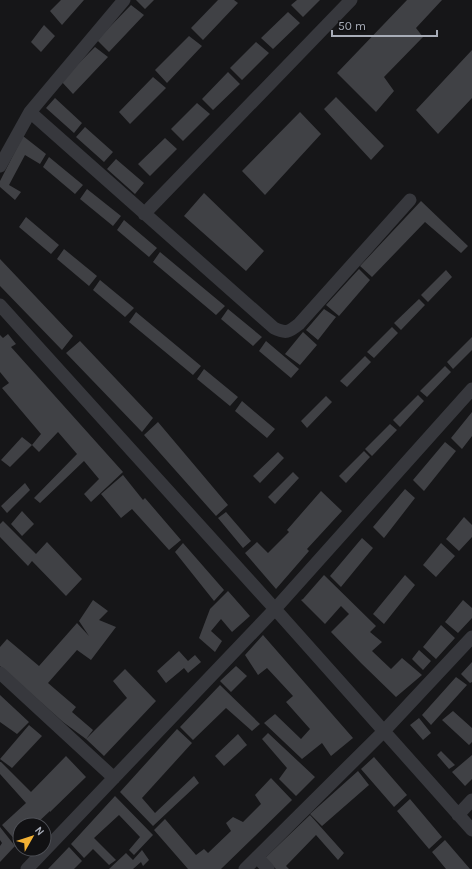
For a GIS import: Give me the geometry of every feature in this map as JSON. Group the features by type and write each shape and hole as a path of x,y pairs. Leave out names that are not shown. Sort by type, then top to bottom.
{"street":[{"path":"0,166 30,112 124,0"},
{"path":"144,214 351,0"},
{"path":"30,112 274,328 282,332 290,331 299,324 410,200"},
{"path":"0,305 275,609 472,830"},
{"path":"27,869 275,609 472,389"},
{"path":"245,869 384,731 472,637"},
{"path":"0,673 114,778"},
{"path":"458,815 472,800"},
{"path":"256,857 268,869"}],"building":[{"path":"61,0 84,0 62,25 50,11"},
{"path":"136,0 154,0 145,9"},
{"path":"218,0 234,0 238,3 203,40 191,28"},
{"path":"297,0 320,0 303,17 291,5"},
{"path":"407,0 442,0 416,28 423,37 384,77 394,91 376,112 337,73"},
{"path":"131,5 144,15 109,52 97,40"},
{"path":"288,12 300,23 273,49 261,38"},
{"path":"44,25 55,36 41,52 31,42"},
{"path":"189,36 202,46 167,83 155,70"},
{"path":"256,42 269,53 242,80 230,68"},
{"path":"95,47 108,57 73,94 61,81"},
{"path":"472,50 472,98 438,134 416,110"},
{"path":"228,72 240,84 213,110 202,99"},
{"path":"153,77 166,88 130,124 119,112"},
{"path":"336,97 384,146 371,160 324,109"},
{"path":"55,98 82,123 74,133 46,108"},
{"path":"197,103 210,114 183,141 171,129"},
{"path":"300,112 321,134 265,195 242,171"},
{"path":"85,127 113,152 104,162 76,137"},
{"path":"23,136 46,154 40,164 25,155 9,185 21,192 15,200 0,187 0,181"},
{"path":"165,138 177,149 150,176 138,164"},
{"path":"49,157 83,185 75,194 43,167"},
{"path":"116,159 144,183 135,194 107,169"},
{"path":"87,189 121,216 113,226 80,199"},
{"path":"204,193 264,251 246,271 184,216"},
{"path":"421,201 468,246 461,253 425,222 372,277 360,266"},
{"path":"26,217 59,245 51,254 19,227"},
{"path":"124,220 157,248 149,257 117,230"},
{"path":"64,249 97,276 89,286 57,259"},
{"path":"160,252 225,306 216,315 153,262"},
{"path":"0,259 73,336 62,350 0,286"},
{"path":"359,269 370,280 339,316 326,305"},
{"path":"446,270 452,277 428,302 421,295"},
{"path":"100,280 134,308 125,317 93,290"},
{"path":"419,299 425,305 401,330 394,323"},
{"path":"228,309 262,337 253,346 221,319"},
{"path":"324,309 336,317 318,340 306,330"},
{"path":"136,312 201,366 193,375 129,322"},
{"path":"392,327 398,333 374,358 367,352"},
{"path":"303,332 317,345 300,365 285,354"},
{"path":"8,334 16,344 11,347 123,472 91,502 84,494 99,479 84,461 40,503 34,498 77,454 58,432 39,452 32,445 41,434 2,388 9,383 0,372 0,335 3,338"},
{"path":"472,337 472,350 453,369 447,362"},
{"path":"80,341 153,418 142,432 66,353"},
{"path":"266,341 299,369 291,378 259,351"},
{"path":"365,356 371,362 347,387 340,381"},
{"path":"445,366 451,372 427,397 420,391"},
{"path":"204,369 238,397 230,406 197,379"},
{"path":"418,395 424,401 400,427 393,420"},
{"path":"326,396 332,402 307,428 301,421"},
{"path":"242,401 275,429 267,438 235,411"},
{"path":"472,412 472,436 462,449 451,438"},
{"path":"158,422 228,505 216,516 144,435"},
{"path":"390,424 397,430 372,456 365,449"},
{"path":"22,437 32,445 10,467 1,460"},
{"path":"445,442 456,451 424,491 413,480"},
{"path":"364,451 370,457 346,483 339,476"},
{"path":"278,452 284,458 260,483 253,476"},
{"path":"293,472 299,478 275,504 268,497"},
{"path":"123,475 143,500 145,498 181,540 169,550 132,509 121,518 101,494"},
{"path":"25,483 30,490 7,513 1,506"},
{"path":"405,489 415,498 384,538 373,527"},
{"path":"321,491 342,511 307,549 309,551 276,589 245,553 257,542 268,553 289,532 287,530"},
{"path":"22,511 34,524 22,536 11,524"},
{"path":"226,512 251,541 243,548 218,518"},
{"path":"464,517 472,525 472,537 459,551 446,539"},
{"path":"3,521 36,554 47,542 82,579 66,596 32,561 28,566 0,537 0,524"},
{"path":"362,538 373,548 341,587 330,576"},
{"path":"183,543 224,590 214,601 175,552"},
{"path":"441,543 455,556 436,577 423,565"},
{"path":"324,575 376,626 370,632 382,642 372,651 391,669 402,658 422,675 396,697 331,632 349,614 341,606 325,624 301,600"},
{"path":"405,575 415,585 384,624 373,614"},
{"path":"228,591 250,616 232,632 221,619 211,631 222,641 215,652 199,638 210,609"},
{"path":"93,600 108,611 99,620 116,627 91,660 77,650 48,683 76,707 72,712 93,730 86,739 63,722 0,666 0,647 7,639 39,666 77,623 89,636 79,621"},
{"path":"463,600 472,608 472,618 458,633 445,622"},
{"path":"441,625 455,638 436,659 423,647"},
{"path":"263,635 353,738 331,756 322,743 302,759 264,723 275,714 301,739 310,729 286,702 293,696 267,668 258,675 245,655"},
{"path":"419,650 431,661 423,670 412,659"},
{"path":"179,651 188,661 195,655 201,662 188,673 184,668 166,683 157,671"},
{"path":"472,662 472,682 470,683 461,674"},
{"path":"236,666 247,676 231,692 220,681"},
{"path":"125,669 156,701 104,756 86,739 127,698 113,681"},
{"path":"456,677 467,685 431,725 422,715"},
{"path":"220,685 260,724 252,731 226,708 193,740 180,727"},
{"path":"0,695 29,722 17,734 0,722"},
{"path":"453,711 472,728 472,742 469,745 442,720"},
{"path":"419,718 431,733 423,740 410,725"},
{"path":"29,725 42,736 12,768 0,759"},
{"path":"177,729 192,743 142,798 155,813 194,776 199,783 153,826 120,792"},
{"path":"268,733 315,777 296,796 279,779 287,768 262,739"},
{"path":"238,734 247,745 224,766 215,756"},
{"path":"441,751 455,765 449,769 437,755"},
{"path":"472,755 472,779 465,786 452,772"},
{"path":"66,756 86,777 44,817 12,817 12,836 2,825 26,803 0,774 0,762 31,792"},
{"path":"374,757 407,795 394,807 361,769"},
{"path":"358,771 369,785 322,826 310,814"},
{"path":"271,778 292,800 221,869 188,869 154,830 165,819 196,855 204,849 208,853 231,831 226,823 233,817 243,822 261,804 255,795"},
{"path":"115,796 153,835 134,855 129,850 140,837 119,815 94,838 116,860 109,865 93,849 84,858 71,844"},
{"path":"410,799 442,837 429,849 397,811"},
{"path":"310,815 344,853 338,860 316,835 286,866 289,869 276,869 265,858"},
{"path":"0,827 12,842 12,849 0,862 0,846 2,843 0,840"},
{"path":"445,840 470,869 446,869 432,852"},
{"path":"69,847 82,861 74,869 48,869"},
{"path":"142,850 149,860 143,866 141,862 133,869 109,869 126,853 133,860"}]}
